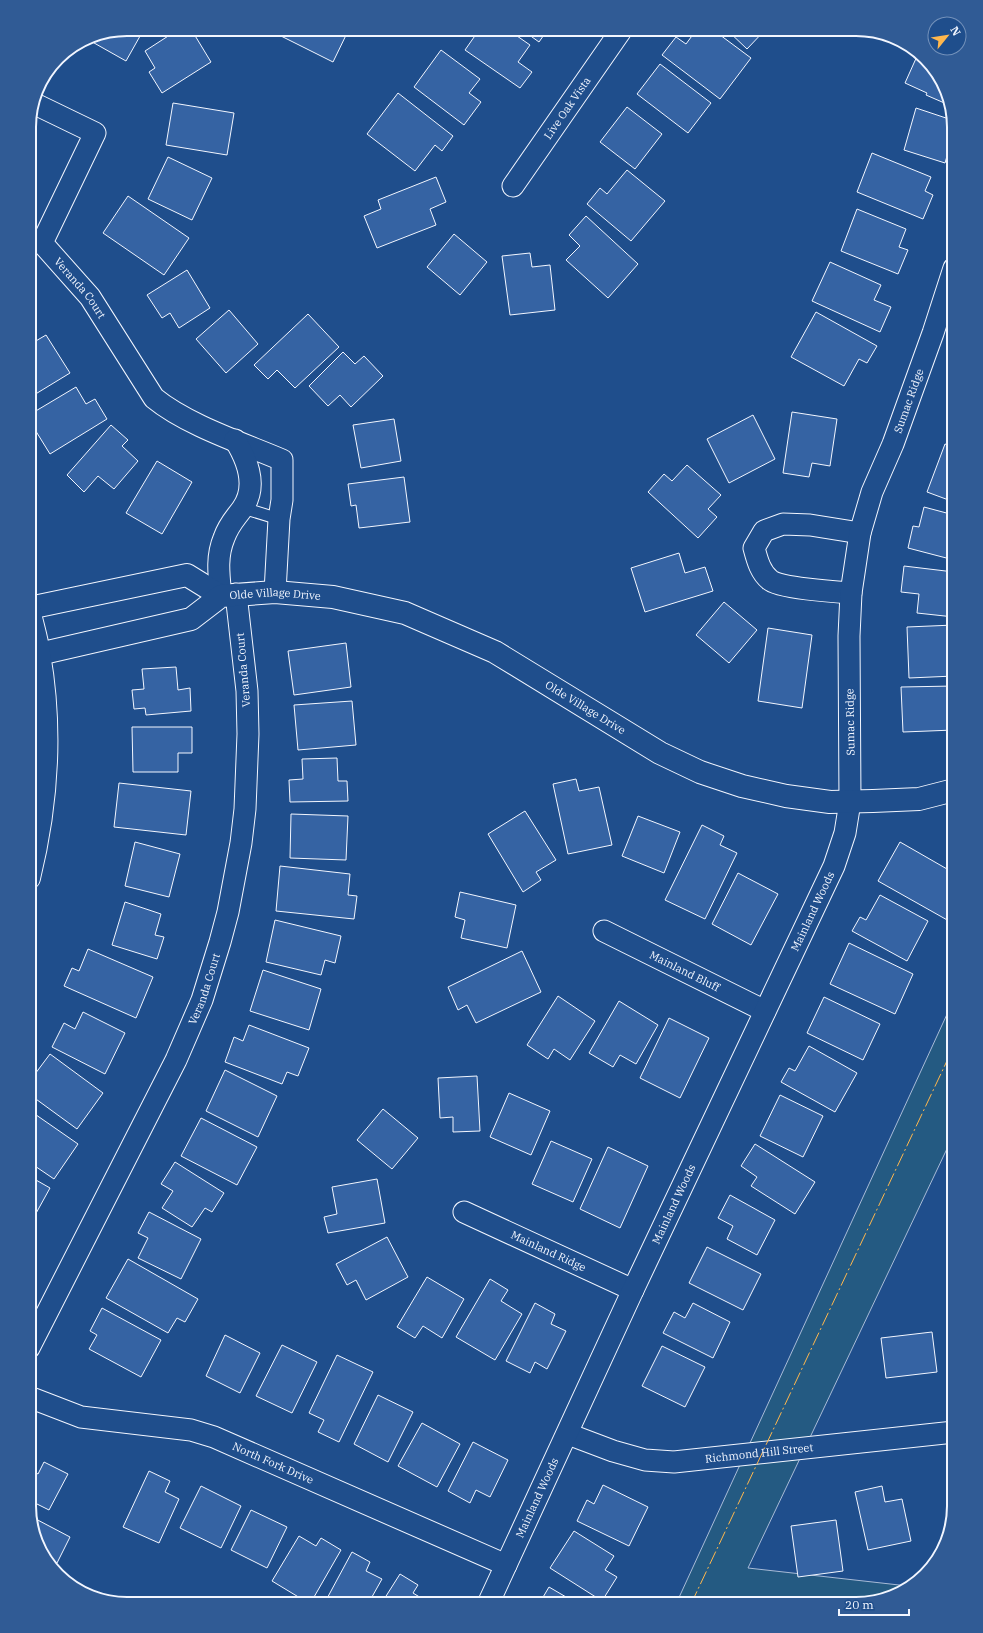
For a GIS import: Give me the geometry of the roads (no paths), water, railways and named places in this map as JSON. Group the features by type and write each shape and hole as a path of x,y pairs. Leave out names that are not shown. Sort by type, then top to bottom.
{"street":[{"name":"Live Oak Vista","path":"513,186 617,36"},
{"name":"Veranda Court","path":"39,106 95,133 42,243 90,297 154,398 165,407 207,428 282,460 282,500 279,519 275,592"},
{"name":"Sumac Ridge","path":"850,802 849,636 851,593 860,533 872,492 893,444 947,290"},
{"name":"Veranda Court","path":"36,1334 176,1060 202,1000 228,912 241,843 245,809 248,742 247,691 228,595 218,557 223,539 231,522 242,508 250,492 250,475 245,457 235,440"},
{"path":"851,593 788,586 770,581 760,568 754,548 764,531 783,524 810,525 860,533"},
{"name":"Olde Village Drive","path":"36,607 187,575 228,595"},
{"name":"Olde Village Drive","path":"39,654 191,619 228,595 275,592 333,597 405,613 496,652 660,753 700,772 742,786 786,796 830,802 919,799 947,792"},
{"path":"36,640 44,694 47,754 41,823 36,846"},
{"name":"Mainland Woods","path":"491,1597 568,1434 633,1290 834,866 845,833 850,802"},
{"name":"Mainland Bluff","path":"604,932 766,1011"},
{"name":"Mainland Ridge","path":"464,1212 633,1290"},
{"name":"North Fork Drive","path":"36,1400 81,1417 190,1430 214,1437 506,1565"},
{"name":"Richmond Hill Street","path":"568,1434 612,1451 645,1460 674,1462 947,1433"}],"lane":[{"path":"242,508 279,519"}]}
